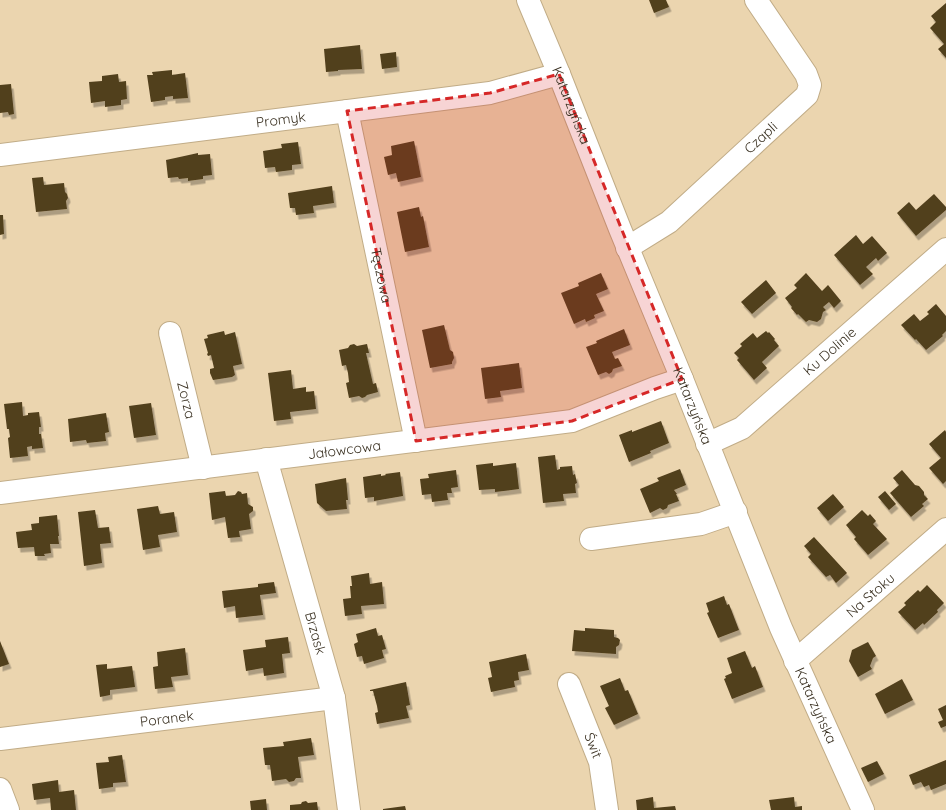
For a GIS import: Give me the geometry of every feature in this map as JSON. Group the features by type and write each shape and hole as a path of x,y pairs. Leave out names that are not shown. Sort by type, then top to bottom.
{"street":[{"name":"Katarzyńska","path":"528,0 795,661 863,810"},
{"name":"Czapli","path":"627,248 669,222 807,95 810,84 806,74 756,0"},
{"name":"Promyk","path":"0,155 490,92 559,74"},
{"name":"Tęczowa","path":"347,111 416,441"},
{"name":"Ku Dolinie","path":"707,444 742,428 946,249"},
{"name":"Zorza","path":"170,333 203,468"},
{"name":"Jałowcowa","path":"0,493 572,421 655,388 682,379"},
{"name":"Brzask","path":"266,460 334,698 349,810"},
{"path":"591,539 701,524 736,512"},
{"name":"Na Stoku","path":"795,661 946,529"},
{"name":"Świt","path":"569,684 600,762 607,810"},
{"name":"Poranek","path":"0,739 334,698"},
{"path":"0,789 8,810"}],"highlighted area":[{"path":"559,74 682,379 572,421 416,441 347,111 490,93"}],"building":[{"path":"649,0 666,0 669,7 654,13"},
{"path":"946,3 946,58 938,49 944,44 930,28 936,22 931,16"},
{"path":"360,45 362,69 326,72 324,49"},
{"path":"396,52 397,67 382,69 380,54"},
{"path":"172,70 172,75 185,73 188,98 173,99 173,96 165,97 165,100 151,102 147,75 153,75 152,72"},
{"path":"118,74 119,82 126,81 127,99 121,100 121,105 105,107 105,101 91,103 89,82 102,81 102,76"},
{"path":"11,84 14,114 9,115 8,112 0,113 0,85"},
{"path":"414,141 421,177 398,182 396,173 388,175 384,157 392,155 391,146"},
{"path":"298,142 301,164 292,165 292,170 276,172 275,167 265,168 263,151 282,148 281,144"},
{"path":"198,153 198,155 210,154 212,175 203,176 203,179 188,181 188,178 168,178 166,160"},
{"path":"43,177 44,185 64,183 65,192 68,198 66,201 67,209 36,212 32,178"},
{"path":"332,186 334,203 313,206 314,213 296,215 295,208 290,208 288,193"},
{"path":"934,194 946,207 946,210 916,236 897,213 909,202 916,210"},
{"path":"419,207 421,217 423,216 429,247 405,252 397,212"},
{"path":"0,215 3,215 4,234 0,235"},
{"path":"856,235 863,244 872,236 887,253 878,261 876,258 866,267 873,274 860,285 834,255"},
{"path":"601,273 608,289 596,294 604,311 594,315 595,318 586,322 585,319 574,324 561,293 579,286 578,283"},
{"path":"806,273 822,291 828,285 841,301 834,308 829,302 823,307 826,310 823,312 821,319 817,322 809,320 806,322 798,314 797,315 785,298 797,288 794,285"},
{"path":"766,280 776,293 752,314 741,302"},
{"path":"936,304 946,316 946,331 942,335 943,336 926,350 901,325 914,314 920,321 929,314 927,312"},
{"path":"444,325 450,350 453,352 454,358 452,364 430,368 422,330"},
{"path":"624,329 630,345 612,352 615,359 618,358 622,366 613,369 609,374 606,372 598,375 586,347"},
{"path":"224,331 225,335 235,332 242,364 233,366 235,375 232,377 213,380 210,369 214,368 211,355 208,356 207,354 204,339 208,338 207,335"},
{"path":"766,331 768,333 769,332 779,346 762,362 767,368 754,380 737,360 739,358 734,353 742,346 740,344 753,333 757,338"},
{"path":"354,344 357,346 367,344 369,353 366,353 373,384 376,383 378,392 362,398 359,396 349,398 346,383 349,382 348,373 346,365 342,366 339,350 348,348 350,345"},
{"path":"519,363 522,388 500,391 501,397 485,399 481,368"},
{"path":"291,370 293,389 306,387 306,392 314,391 316,409 290,412 291,419 274,421 268,373"},
{"path":"22,402 23,416 28,415 28,413 39,412 41,427 39,427 39,434 41,434 43,448 32,449 32,446 27,447 28,456 10,458 8,438 10,437 9,429 7,429 4,404"},
{"path":"151,403 156,435 134,438 129,406"},
{"path":"106,413 109,432 105,433 106,441 87,443 86,440 70,442 68,419"},
{"path":"661,421 669,443 650,451 651,453 629,462 619,435 632,430 632,432"},
{"path":"945,430 946,481 943,484 929,468 941,458 929,444"},
{"path":"555,455 557,470 560,469 560,467 572,466 573,475 575,474 577,483 575,484 576,493 563,494 564,501 543,503 538,457"},
{"path":"493,463 493,466 516,463 519,489 495,492 495,489 479,490 476,465"},
{"path":"680,469 686,485 674,490 679,501 668,505 667,508 663,510 660,508 650,513 640,489 659,481 657,478"},
{"path":"456,470 458,487 451,488 452,493 447,493 448,500 432,502 431,494 422,495 420,479 429,478 428,474"},
{"path":"902,470 915,485 919,486 928,499 922,504 924,506 911,517 890,493 899,485 893,478"},
{"path":"400,472 403,496 374,501 374,497 365,498 363,477 381,474 381,476"},
{"path":"346,478 348,500 346,500 347,509 326,511 317,503 315,484"},
{"path":"225,491 226,496 235,495 238,491 242,494 247,493 248,504 253,507 253,511 249,514 251,529 239,531 240,537 228,538 225,517 212,520 209,493"},
{"path":"885,491 896,504 889,510 878,497"},
{"path":"833,494 844,507 828,521 817,508"},
{"path":"158,506 160,514 174,512 177,532 158,535 160,547 143,550 137,509"},
{"path":"95,510 98,528 109,527 111,543 100,544 102,563 84,566 78,512"},
{"path":"862,510 868,516 870,514 876,521 873,524 887,539 868,555 854,539 856,537 846,525"},
{"path":"57,515 59,544 50,544 51,553 44,554 45,556 35,556 34,547 18,548 16,532 32,530 31,524 39,523 39,517"},
{"path":"814,537 847,573 836,583 830,575 826,577 808,557 811,554 804,546"},
{"path":"369,573 370,584 382,582 384,604 361,606 362,614 345,616 343,599 351,598 351,576"},
{"path":"274,582 276,593 260,595 263,615 236,618 235,606 224,608 222,591 258,587 258,584"},
{"path":"927,585 944,603 937,610 938,612 924,625 923,623 915,630 898,612 906,605 904,603 918,590 920,592"},
{"path":"724,596 727,605 729,604 739,630 718,638 707,613 709,612 706,603"},
{"path":"376,628 378,636 382,635 386,649 382,650 384,658 364,664 362,656 357,657 354,644 358,642 356,634"},
{"path":"585,628 614,630 614,637 620,640 619,645 616,647 616,654 572,651 574,630 585,631"},
{"path":"288,637 290,653 282,654 284,673 264,676 263,668 246,671 243,650 266,647 265,640"},
{"path":"0,641 9,664 0,667"},
{"path":"868,642 876,656 873,658 870,666 872,669 858,677 849,661 852,650"},
{"path":"185,648 188,675 171,677 173,687 155,689 153,667 158,666 157,652"},
{"path":"745,651 752,668 755,666 763,687 732,699 724,679 726,678 725,676 732,673 727,658"},
{"path":"526,654 529,670 518,672 519,680 514,681 515,687 491,692 488,678 492,677 489,662"},
{"path":"107,664 107,669 132,666 135,687 110,690 110,695 100,697 96,665"},
{"path":"620,678 625,691 628,690 638,714 614,725 605,708 609,706 600,686"},
{"path":"902,679 913,700 885,714 875,694"},
{"path":"406,682 410,705 406,706 409,718 377,724 375,713 378,712 377,706 373,691 370,690"},
{"path":"946,705 946,726 941,728 938,722 943,720 938,709"},
{"path":"311,738 314,755 298,757 301,778 296,778 294,781 289,782 286,779 272,781 270,765 265,765 263,748 284,746 283,742"},
{"path":"122,755 126,782 113,783 113,787 99,789 96,763 109,762 108,757"},
{"path":"946,760 946,784 931,790 929,785 924,787 921,782 913,785 909,775"},
{"path":"877,761 884,774 868,782 861,768"},
{"path":"58,780 59,792 74,790 76,810 51,810 50,798 34,800 32,784"},
{"path":"653,797 654,808 675,806 676,810 637,810 636,800"},
{"path":"794,797 795,807 802,806 802,810 771,810 769,800"},
{"path":"266,799 267,810 251,810 250,801"},
{"path":"306,801 308,803 317,802 318,810 290,810 290,805 301,804 302,802"},
{"path":"405,806 406,810 383,810 383,809"}]}
